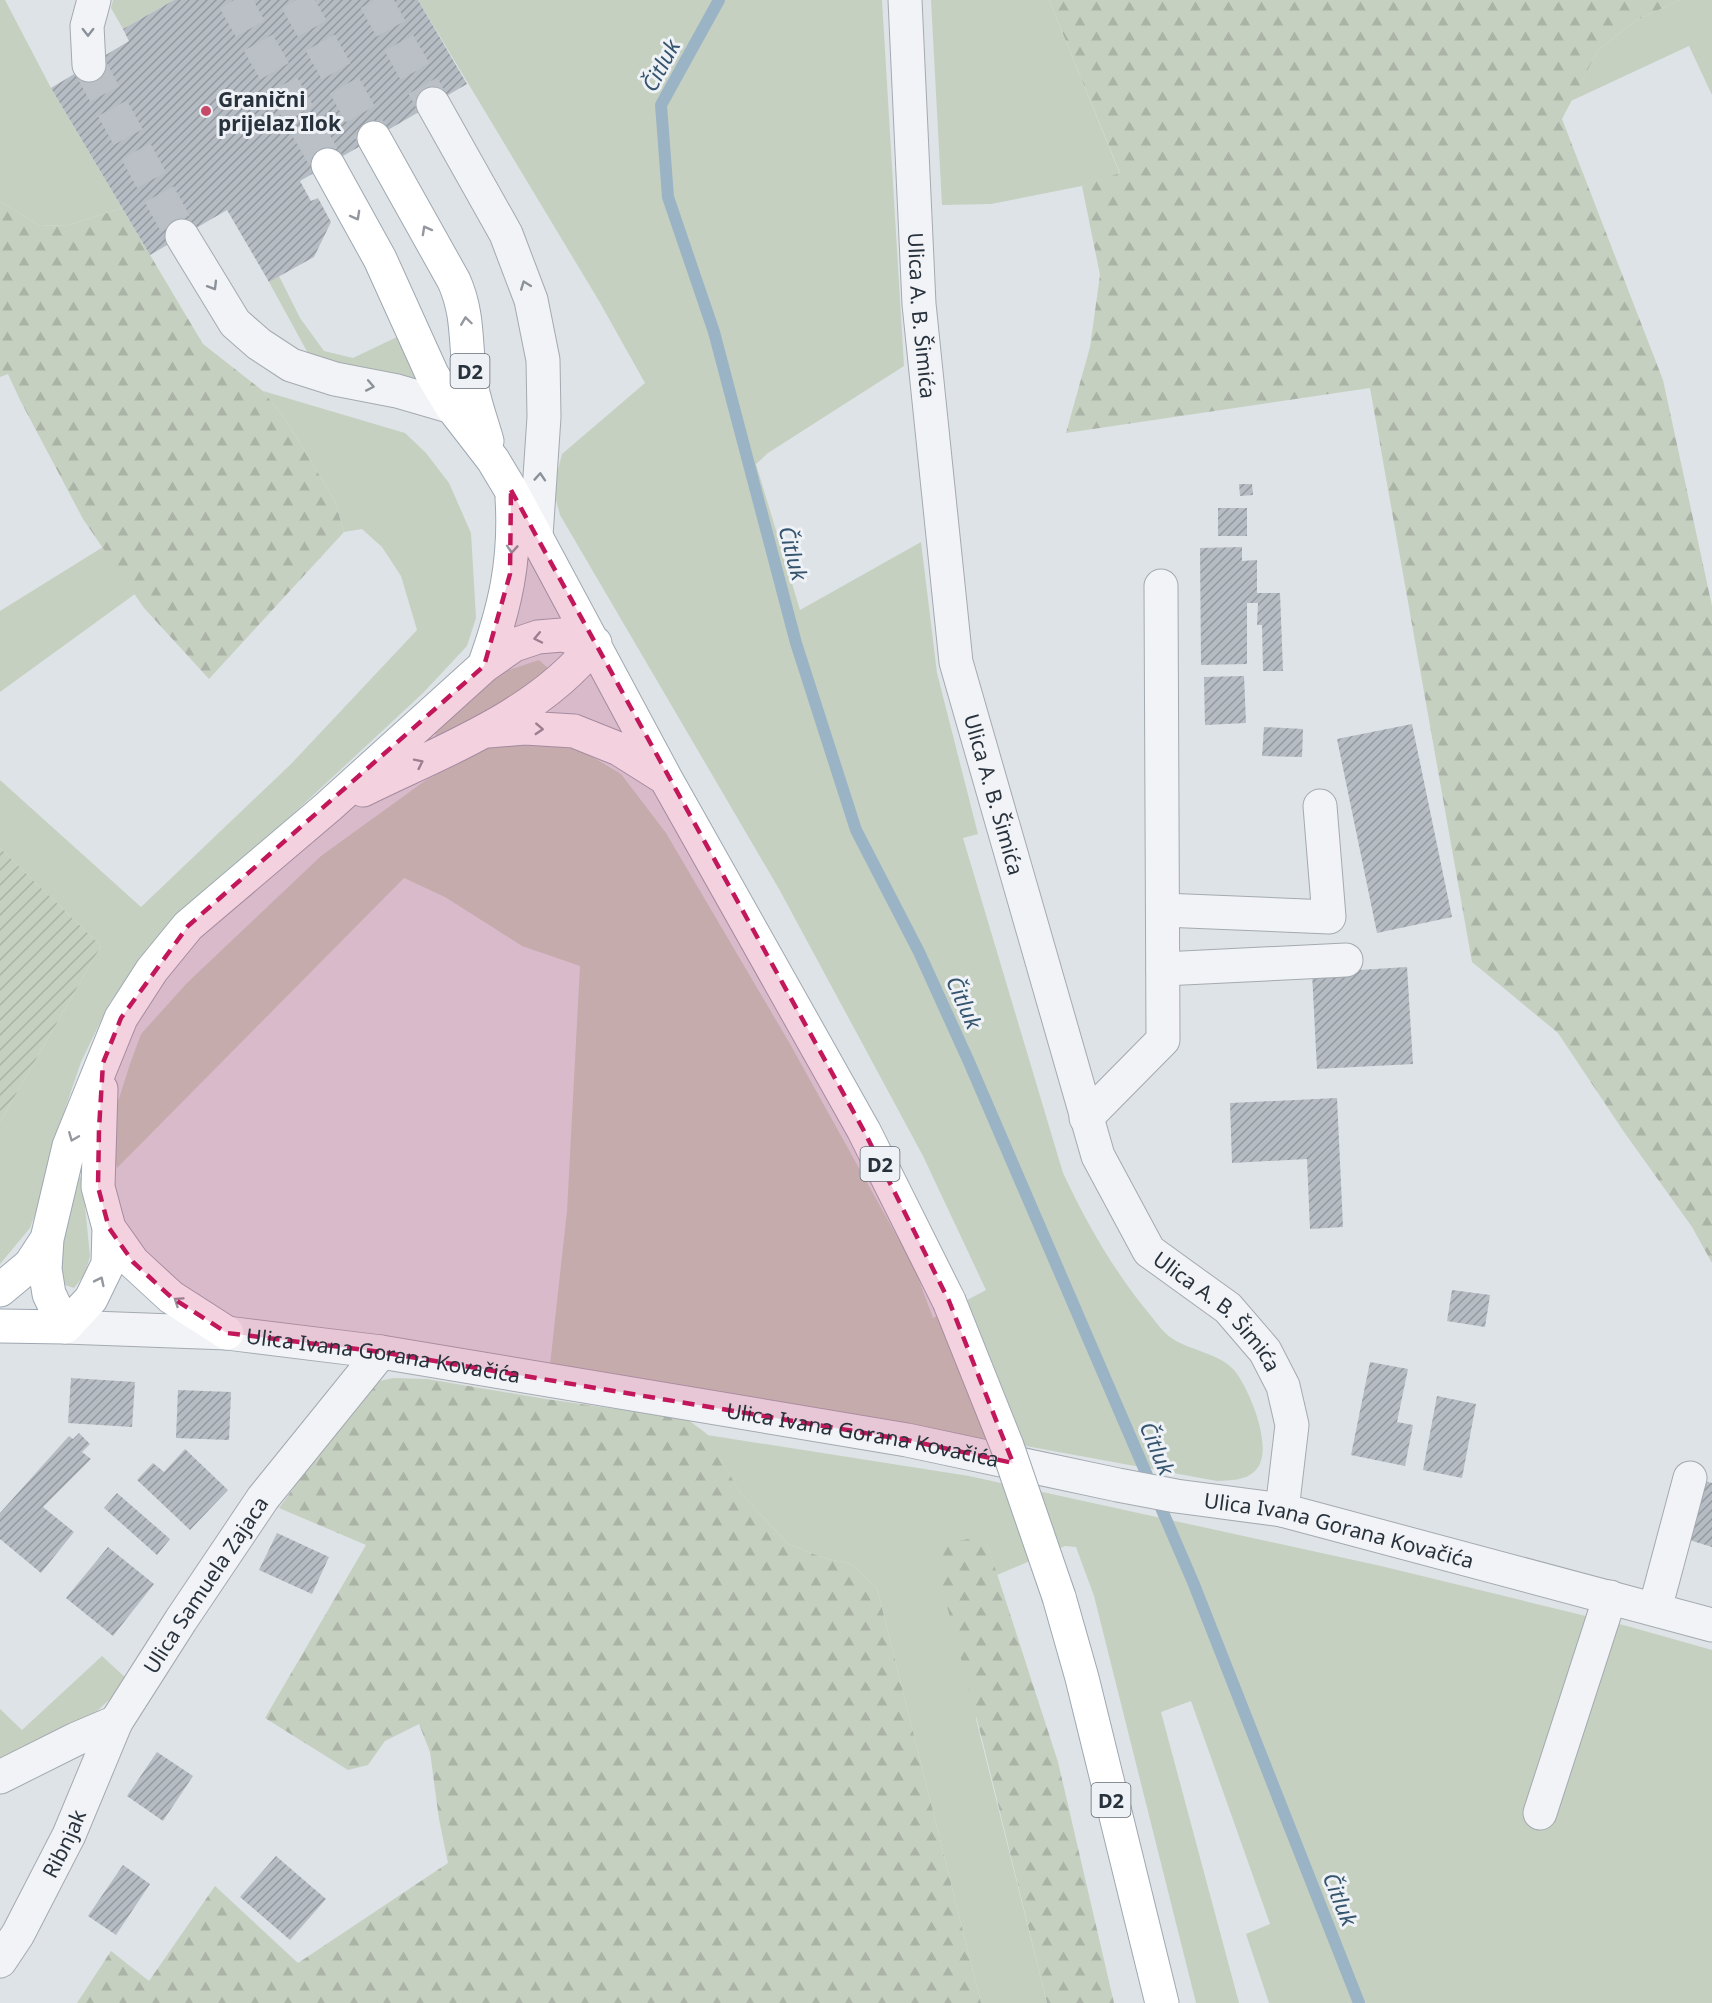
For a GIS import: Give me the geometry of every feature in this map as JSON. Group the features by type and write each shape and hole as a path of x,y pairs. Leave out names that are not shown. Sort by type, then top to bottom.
{"main road":[{"name":"D2","path":"374,138 461,296 466,319 470,377 493,460"},
{"name":"D2","path":"328,165 380,259 432,374 452,407 493,460 511,490 666,779 864,1131 948,1301 1007,1446 1059,1597 1082,1678 1162,2003"},
{"path":"484,666 498,627 510,574 514,530 511,490"},
{"path":"103,1063 98,1187 109,1228 108,1264 91,1299 65,1327 49,1294 45,1269 47,1239 69,1146 121,1018 152,970 188,926 328,807 484,666 514,645 538,637 562,634 595,643 579,663 556,684 527,705 481,732 328,807"},
{"path":"481,732 525,728 574,731 619,749 666,779"},
{"path":"109,1228 133,1262 171,1297 226,1333"},
{"path":"0,1290 30,1265 47,1239"},
{"name":"Ulica Ivana Gorana Kovačića","path":"0,1326 65,1327"}],"street":[{"path":"89,65 87,26 94,0"},
{"name":"Ulica A. B. Šimića","path":"905,0 919,304 956,662 1098,1156 1149,1251 1228,1308 1265,1351 1283,1386 1292,1425 1282,1510"},
{"path":"433,104 506,234 531,300 543,360 544,417 536,536"},
{"path":"182,237 236,323 259,344 291,365 335,379 398,391 452,407"},
{"path":"1086,1118 1163,1040 1161,586"},
{"path":"1163,910 1329,917 1320,806"},
{"path":"1162,969 1346,960"},
{"name":"Ulica Ivana Gorana Kovačića","path":"65,1327 226,1333 381,1352 907,1440 1176,1496 1282,1510 1712,1625"},
{"name":"Ulica Samuela Zajaca","path":"116,1722 263,1498 381,1352"},
{"path":"1655,1609 1690,1478"},
{"path":"1540,1813 1610,1597"},
{"path":"0,1777 116,1722"},
{"name":"Ribnjak","path":"0,1961 18,1934 69,1835 116,1722"}],"highlighted area":[{"path":"511,490 864,1131 949,1301 1013,1463 907,1440 381,1352 227,1333 171,1297 133,1262 109,1228 98,1187 103,1063 121,1018 188,926 484,666 510,574"}],"green space":[{"path":"0,0 5,0 51,88 122,208 69,225 40,226 0,201"},
{"path":"113,0 174,0 123,29 111,8"},
{"path":"418,0 882,0 904,366 768,453 756,464 800,610 921,542 937,673 978,834 963,838 1063,1173 1102,1248 1125,1283 1158,1325 1180,1343 1228,1364 1240,1379 1258,1420 1263,1449 1261,1462 1247,1477 1217,1481 823,1409 550,1365 567,1211 580,966 522,946 445,897 404,878 117,1168 111,1146 114,1114 141,1034 187,983 321,856 426,780 488,747 528,739 558,744 586,753 621,774 666,833 790,1044 914,1267 933,1318 986,1290 923,1156 779,889 560,515 553,489 562,454 645,383 599,301"},
{"path":"931,0 1049,0 1120,174 1082,186 991,204 942,205"},
{"path":"1049,0 1680,0 1635,21 1598,50 1562,119 1663,380 1712,606 1712,1263 1692,1227 1624,1132 1558,1033 1472,962 1370,388 1066,433 1090,347 1100,275 1082,186 1120,173"},
{"path":"1680,0 1712,0 1712,95 1689,46 1571,101 1598,50 1635,21"},
{"path":"0,201 40,226 69,225 122,208 203,344 263,391 288,423 335,501 344,532 209,679 144,608 83,519 8,374 0,377"},
{"path":"279,276 300,318 324,351 353,358 399,336 415,368 414,381 310,357 269,282"},
{"path":"263,391 405,433 426,453 449,483 471,533 476,618 467,646 423,693 207,894 142,961 110,1002 81,1062 65,1109 43,1192 30,1228 0,1264 0,1122 101,946 0,848 0,780 141,907 291,764 417,630 401,576 382,547 362,529 344,532 335,501 288,423"},
{"path":"103,547 135,594 0,692 0,611"},
{"path":"539,660 550,670 510,700 437,738 434,731 475,691 503,672"},
{"path":"0,848 101,946 0,1122"},
{"path":"82,1176 90,1256 85,1274 74,1288 65,1285 59,1267 73,1181"},
{"path":"393,1378 427,1379 687,1419 707,1434 739,1491 788,1544 824,1558 851,1564 877,1588 981,2003 77,2003 111,1951 149,1981 215,1886 298,1963 448,1863 439,1819 430,1752 419,1724 385,1741 368,1765 348,1770 265,1718 366,1545 279,1508 371,1383"},
{"path":"707,1435 969,1476 1381,1566 1627,1626 1712,1650 1712,2003 1269,2003 1246,1934 1270,1924 1191,1701 1161,1712 1239,2003 1196,2003 1094,1596 1076,1547 1065,1546 997,1575 987,1543 976,1719 1047,2003 981,2003 877,1588 851,1564 824,1558 788,1544 739,1491"},
{"path":"968,1539 987,1543 1058,1762 1114,2003 1047,2003 935,1560 949,1543"},
{"path":"102,1656 129,1681 94,1714 0,1765 0,1709 22,1730"}],"building":[{"path":"174,0 418,0 467,84 300,181 311,201 318,198 331,222 314,257 269,282 227,210 150,255 51,88 129,41 123,29"},
{"path":"1239,484 1252,484 1253,495 1240,496"},
{"path":"1218,508 1247,508 1247,536 1218,536"},
{"path":"1242,547 1242,561 1257,560 1257,593 1280,593 1283,671 1263,671 1262,625 1257,625 1258,603 1247,603 1247,664 1201,665 1200,548"},
{"path":"1244,676 1246,723 1205,725 1204,677"},
{"path":"1412,724 1452,917 1377,933 1337,739"},
{"path":"1264,727 1303,729 1302,757 1262,756"},
{"path":"1407,967 1413,1064 1317,1069 1312,973"},
{"path":"1337,1098 1343,1227 1310,1229 1307,1159 1232,1163 1230,1103"},
{"path":"1452,1290 1490,1295 1485,1327 1447,1321"},
{"path":"1370,1362 1408,1369 1397,1422 1413,1425 1405,1466 1351,1455"},
{"path":"71,1378 135,1382 132,1427 68,1423"},
{"path":"178,1390 231,1392 229,1440 176,1438"},
{"path":"1437,1396 1476,1404 1462,1478 1423,1470"},
{"path":"79,1433 90,1444 82,1452 91,1459 43,1507 74,1532 41,1573 0,1539 0,1513 69,1436 73,1439"},
{"path":"185,1449 228,1490 190,1530 137,1480 153,1463 164,1472"},
{"path":"1702,1480 1712,1483 1712,1547 1683,1538"},
{"path":"117,1493 170,1539 157,1555 104,1508"},
{"path":"277,1533 329,1557 312,1594 259,1570"},
{"path":"108,1547 154,1584 113,1636 66,1598"},
{"path":"157,1752 193,1776 163,1821 127,1796"},
{"path":"276,1856 326,1899 290,1940 240,1897"},
{"path":"123,1865 150,1884 116,1935 88,1916"}],"waterway":[{"name":"Čitluk","path":"719,0 661,105 668,197 714,332 796,643 856,830 919,952 969,1062 1193,1582 1359,2003"}],"tunnel":[{"path":"234,0 328,165"},
{"path":"296,0 374,138"},
{"path":"375,0 433,104"},
{"path":"89,65 182,236"}],"place":[{"name":"Granični prijelaz Ilok","path":"206,111"}]}
